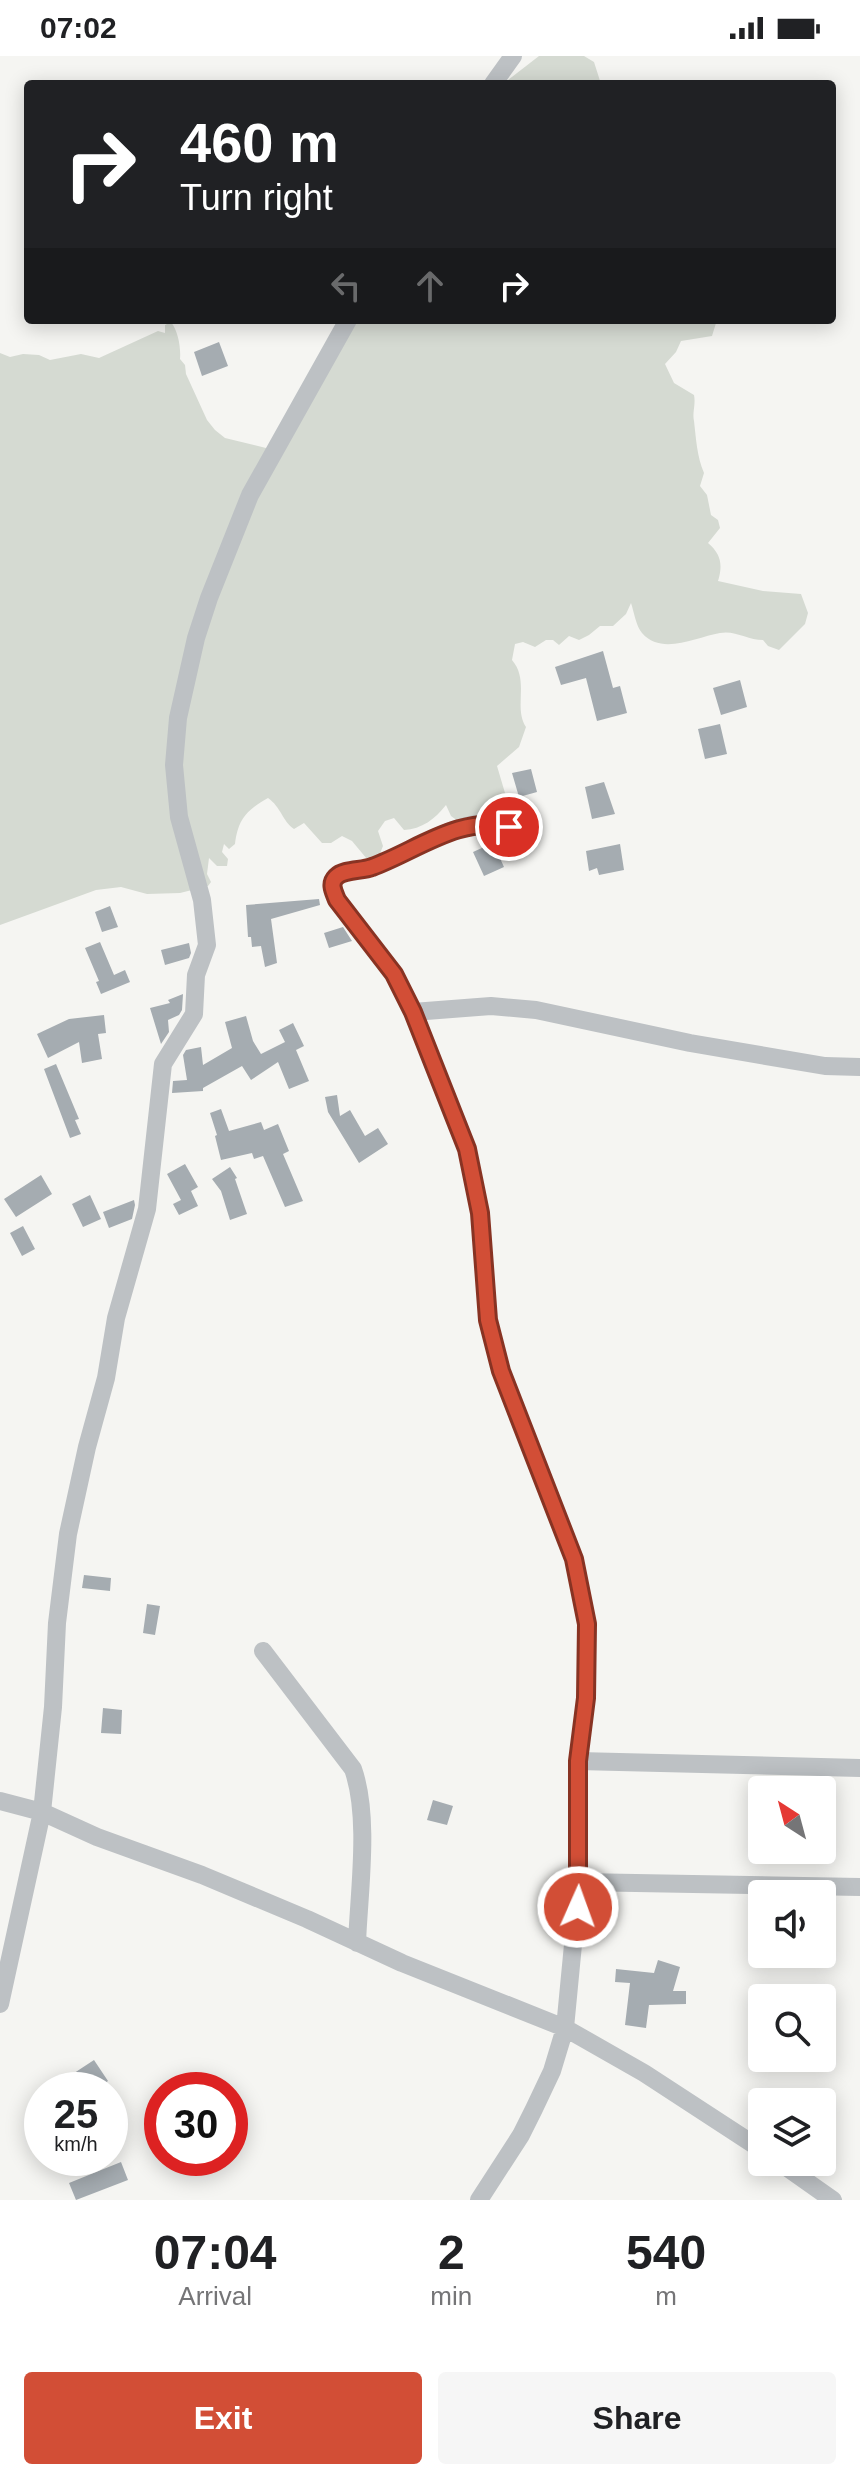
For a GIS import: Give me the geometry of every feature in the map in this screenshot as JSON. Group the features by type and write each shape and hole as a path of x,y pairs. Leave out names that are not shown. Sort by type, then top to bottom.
{"street":[{"path":"496,80 513,56"},
{"path":"0,2004 42,1812 53,1707 57,1623 68,1534 106,1378 116,1318 147,1209 163,1064 194,1014 196,975 207,945 202,900 179,817 174,765 178,718 196,638 250,495 346,324"},
{"path":"479,2200 527,2122 552,2071 565,2028 579,1882 578,1761 586,1698 587,1624 574,1559 501,1371 488,1320 480,1213 467,1149 413,1012 394,974 337,900 332,888 340,874 368,869 466,827 493,823 525,831"},
{"path":"413,1012 491,1006 536,1010 690,1043 825,1066 860,1067"},
{"path":"263,1651 353,1769 360,1789 357,1943"},
{"path":"578,1761 860,1768"},
{"path":"0,1801 42,1812 97,1837 228,1886 357,1943 565,2028 644,2073 748,2141"},
{"path":"579,1882 860,1887"},
{"path":"797,2176 823,2197"}],"shaded area":[{"path":"539,56 584,56 594,62 600,80 508,80"},
{"path":"172,324 186,374 207,420 215,430 225,438 274,450 355,324 716,324 712,336 681,341 665,364 674,383 694,395 696,441 704,473 700,486 707,495 711,515 718,520 720,528 708,543 720,560 718,581 763,591 801,594 808,613 805,624 779,650 768,646 763,640 726,632 680,643 659,643 642,633 631,603 626,614 613,626 600,626 579,640 569,636 559,645 553,640 546,640 535,647 523,642 515,644 512,660 520,677 521,711 526,727 519,747 497,766 505,793 499,816 466,827 451,816 446,805 428,822 404,830 394,818 385,821 378,831 383,846 379,856 367,859 352,841 342,836 331,843 322,843 304,823 294,829 268,798 245,816 238,828 235,844 229,849 224,844 222,852 228,859 227,866 217,866 209,858 207,874 211,882 208,886 180,893 147,894 121,887 96,890 0,925 0,353 10,357 39,355 50,360 81,354 99,358 158,331 165,333 165,325"}],"building":[{"path":"219,342 228,366 202,376 194,352"},
{"path":"603,651 613,688 620,686 627,713 597,721 586,678 561,685 555,667"},
{"path":"740,680 747,707 721,715 713,688"},
{"path":"720,724 727,754 705,759 698,729"},
{"path":"531,769 537,792 519,797 512,773"},
{"path":"604,782 615,814 592,819 585,787"},
{"path":"493,843 504,867 484,876 473,852"},
{"path":"620,844 624,870 599,875 597,868 589,871 586,851"},
{"path":"319,899 320,905 271,919 277,963 265,967 261,946 252,947 251,937 248,937 246,905"},
{"path":"110,906 118,927 102,932 95,912"},
{"path":"343,927 352,941 329,948 324,933"},
{"path":"100,942 114,975 125,970 130,982 101,994 85,948"},
{"path":"189,943 189,958 165,965 161,950"},
{"path":"183,994 182,1010 168,1020 169,1032 161,1044 150,1008 170,1003 168,1000"},
{"path":"104,1015 106,1033 98,1034 102,1059 82,1063 79,1042 48,1058 37,1034 69,1019"},
{"path":"246,1016 253,1041 261,1054 285,1042 279,1030 293,1023 304,1046 296,1050 309,1081 289,1089 278,1062 251,1080 242,1066 203,1088 203,1091 172,1093 173,1081 187,1080 183,1055 186,1050 201,1047 203,1065 232,1048 225,1022"},
{"path":"56,1064 79,1119 75,1120 81,1134 70,1138 44,1069"},
{"path":"337,1095 340,1116 350,1110 365,1136 378,1128 388,1144 359,1163 328,1112 325,1097"},
{"path":"221,1109 229,1131 261,1122 264,1130 278,1124 289,1151 283,1154 303,1201 285,1207 263,1156 254,1159 252,1153 221,1160 210,1113"},
{"path":"185,1164 198,1187 191,1191 198,1206 179,1215 173,1204 181,1200 167,1174"},
{"path":"230,1167 237,1178 247,1214 230,1220 221,1191 212,1179"},
{"path":"41,1175 52,1194 16,1217 4,1199"},
{"path":"90,1195 101,1219 83,1227 72,1204"},
{"path":"134,1200 132,1219 109,1228 103,1212"},
{"path":"23,1226 35,1249 22,1256 10,1233"},
{"path":"84,1575 111,1578 110,1591 82,1588"},
{"path":"147,1604 160,1606 155,1635 143,1633"},
{"path":"103,1708 122,1710 121,1734 101,1733"},
{"path":"433,1800 453,1806 447,1825 427,1820"},
{"path":"658,1960 680,1967 673,1991 686,1991 686,2004 649,2005 646,2028 625,2025 630,1983 615,1982 616,1969 654,1973"},
{"path":"94,2060 102,2072 76,2072"},
{"path":"86,2176 126,2176 128,2180 76,2200 69,2183"}],"route":[{"path":"509,827 493,823 448,833 368,869 340,874 332,888 337,900 394,974 413,1012 467,1149 480,1213 488,1320 501,1371 574,1559 587,1624 586,1698 578,1761 578,1907"}]}
